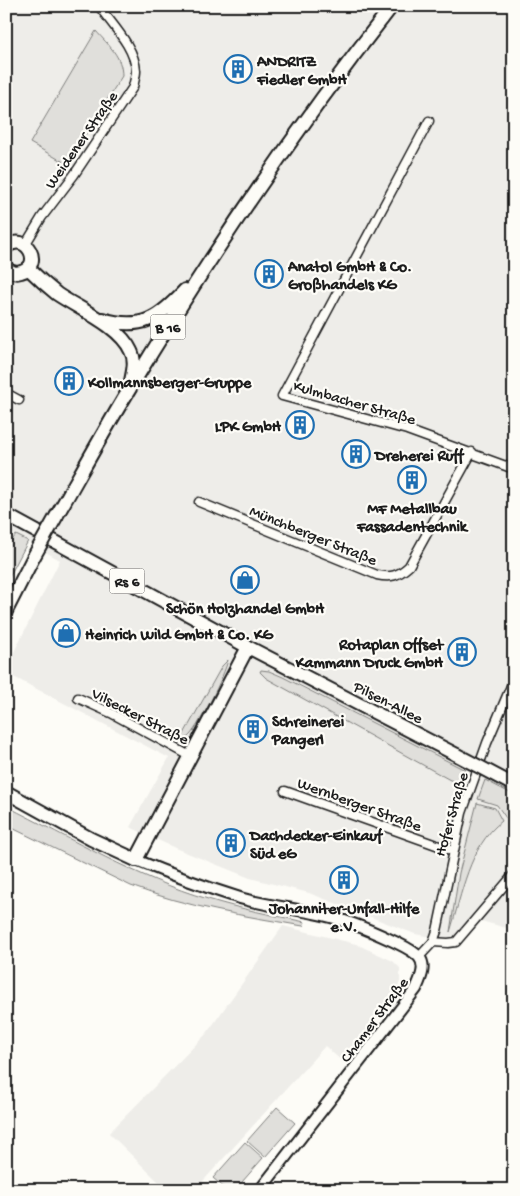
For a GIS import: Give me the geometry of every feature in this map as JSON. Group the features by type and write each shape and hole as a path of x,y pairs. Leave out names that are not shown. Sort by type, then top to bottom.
{"main road":[{"name":"B 16","path":"6,611 33,558 128,391 208,264 289,145 392,6"},
{"path":"6,247 17,242 29,248 32,256 28,268 19,273 14,273 6,268"},
{"name":"B 16","path":"95,317 120,323 146,321 169,307 208,264"},
{"path":"28,268 59,295 95,317"},
{"name":"B 16","path":"95,317 118,334 132,351 134,369 128,391"},
{"name":"Rs 6","path":"6,515 248,647"},
{"path":"10,795 91,839 136,860 248,647"},
{"name":"Pilsen-Allee","path":"248,647 512,784"}],"street":[{"name":"Weidener Straße","path":"25,245 42,217 74,175 133,87 136,72 133,56 99,6"},
{"name":"Kulmbacher Straße","path":"429,121 282,396 400,428 472,452 514,469"},
{"path":"6,393 19,400"},
{"name":"Münchberger Straße","path":"199,502 377,575 395,576 409,566 472,452"},
{"name":"Hofer Straße","path":"419,957 433,942 437,931 462,813 478,767 514,679"},
{"name":"Vilsecker Straße","path":"78,698 190,756"},
{"name":"Wernberger Straße","path":"285,791 453,851"},
{"path":"136,860 181,878 241,898 316,913 355,924 392,940 419,957"},
{"path":"433,942 456,942 514,874"},
{"name":"Chamer Straße","path":"260,1190 416,989 422,971 422,963 419,957"}],"shaded area":[{"path":"6,6 514,6 514,930 481,921 461,943 415,934 309,893 250,878 175,848 130,827 169,758 6,673 6,668 60,560 6,530"},
{"path":"96,31 117,57 122,76 67,164 30,143"},
{"path":"16,535 28,541 6,583 6,548"},
{"path":"228,660 217,689 198,724 186,739 180,741 222,666"},
{"path":"261,670 283,677 467,771 464,781 450,780 266,678 260,672"},
{"path":"485,780 514,795 514,815 506,818 497,805 478,799"},
{"path":"477,803 495,808 502,821 491,831 474,857 450,932 459,873"},
{"path":"6,806 105,857 156,880 232,906 305,922 303,926 216,910 173,900 131,886 6,825"},
{"path":"283,926 356,944 393,961 400,968 400,982 396,992 344,1063 325,1046 195,1190 167,1190 109,1133 207,1033"},
{"path":"277,1107 295,1123 265,1157 247,1141"},
{"path":"245,1142 263,1158 235,1190 227,1190 213,1178"}],"place":[{"name":"ANDRITZ Fiedler GmbH","path":"238,69"},
{"name":"Anatol GmbH & Co. Großhandels KG","path":"269,274"},
{"name":"Kollmannsberger-Gruppe","path":"69,381"},
{"name":"LPK GmbH","path":"300,425"},
{"name":"Dreherei Ruff","path":"356,454"},
{"name":"MF Metallbau Fassadentechnik","path":"412,480"},
{"name":"Schön Holzhandel GmbH","path":"245,580"},
{"name":"Heinrich Wild GmbH & Co. KG","path":"66,633"},
{"name":"Rotaplan Offset Kammann Druck GmbH","path":"462,652"},
{"name":"Schreinerei Pangerl","path":"253,729"},
{"name":"Dachdecker-Einkauf Süd eG","path":"231,843"},
{"name":"Johanniter-Unfall-Hilfe e.V.","path":"344,880"}]}
